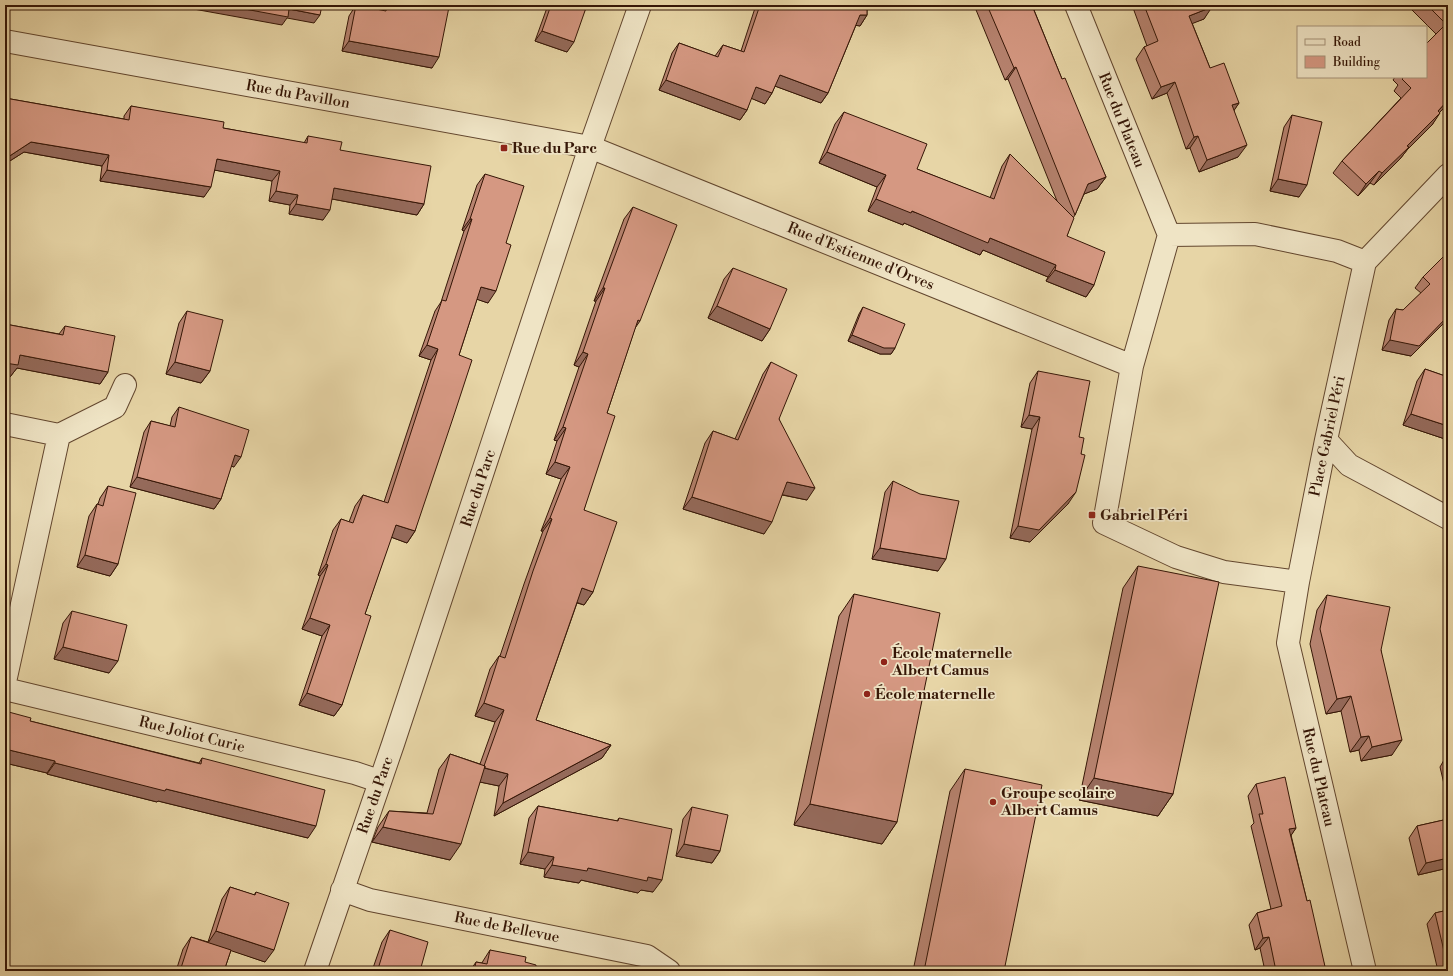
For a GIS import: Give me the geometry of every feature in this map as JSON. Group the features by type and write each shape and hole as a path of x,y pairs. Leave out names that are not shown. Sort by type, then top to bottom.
{"street":[{"name":"Rue du Parc","path":"315,971 379,781 393,744 590,147 640,5"},
{"name":"Rue du Plateau","path":"1076,5 1169,235"},
{"name":"Rue du Pavillon","path":"5,41 590,147"},
{"name":"Rue d'Estienne d'Orves","path":"590,147 1132,366"},
{"path":"1298,582 1224,572 1176,557 1104,523 1132,366 1169,235 1256,234 1337,251 1365,262 1448,175"},
{"name":"Place Gabriel Péri","path":"1298,582 1326,440 1365,262"},
{"path":"5,424 59,435 115,407 125,385"},
{"path":"5,682 59,435"},
{"path":"1326,440 1349,465 1448,518"},
{"name":"Rue du Plateau","path":"1298,582 1288,643 1365,971"},
{"name":"Rue Joliot Curie","path":"5,689 355,773 379,781"},
{"name":"Rue de Bellevue","path":"342,890 370,900 648,956 669,971"}],"building":[{"path":"223,5 322,5 320,15 289,9 288,17"},
{"path":"356,5 386,11 387,5 441,5 449,7 439,57 349,41"},
{"path":"551,5 587,5 574,42 542,31"},
{"path":"760,5 867,5 867,15 860,15 828,93 780,75 772,93 756,87 747,110 666,80 679,43 718,57 723,45 744,52"},
{"path":"987,5 1037,5 1033,8 1062,79 1065,78 1106,177 1088,184 1075,215 1016,67 1014,68"},
{"path":"1144,5 1211,5 1212,7 1189,16 1210,68 1224,63 1239,103 1232,105 1247,145 1207,160 1198,136 1194,137 1175,82 1161,87 1144,47 1158,41"},
{"path":"1427,5 1448,5 1448,100 1438,111 1440,113 1407,146 1409,147 1382,173 1379,171 1366,184 1342,161 1411,88 1402,79 1403,78 1427,78 1427,43 1446,24"},
{"path":"5,98 129,120 131,106 224,122 223,128 307,143 308,136 342,142 340,150 431,166 424,204 334,188 330,210 296,204 298,195 276,191 280,171 217,159 211,187 107,170 109,155 31,142 5,159"},
{"path":"844,112 927,144 917,169 994,199 1010,154 1074,218 1067,236 1105,252 1094,285 1055,270 1056,265 990,238 988,243 912,211 911,213 876,199 886,175 827,152"},
{"path":"1292,115 1322,122 1307,185 1278,179"},
{"path":"485,174 524,186 506,243 511,245 496,291 481,287 459,355 472,360 453,418 415,531 396,525 365,614 371,616 342,705 307,693 330,625 310,618 328,565 326,564 341,519 353,523 363,495 388,503 438,349 427,345 442,300 446,301"},
{"path":"633,207 677,225 640,321 638,320 607,413 615,416 584,510 617,522 593,592 582,588 536,720 611,745 503,803 508,774 485,768 484,766 504,710 484,703 499,656 505,658 533,571 552,519 550,518 570,467 555,462 566,428 563,427 588,354 583,352 605,288 603,288"},
{"path":"1447,253 1448,316 1419,346 1390,340 1396,309 1403,310 1430,284 1423,277"},
{"path":"733,268 787,289 770,329 717,306"},
{"path":"863,307 905,324 895,348 884,348 852,335"},
{"path":"187,311 223,320 210,371 175,362"},
{"path":"5,324 63,335 65,326 115,336 108,372 20,355 18,365 5,363"},
{"path":"771,362 797,375 779,419 815,488 787,482 772,522 692,497 713,431 738,440"},
{"path":"1425,369 1448,377 1448,426 1411,414"},
{"path":"1038,371 1090,381 1079,437 1084,438 1081,454 1085,455 1076,492 1039,530 1018,526 1040,417 1029,415"},
{"path":"179,407 249,430 241,457 235,455 221,499 137,477 151,421 175,427"},
{"path":"893,481 920,494 959,501 946,559 880,548"},
{"path":"108,486 136,493 118,564 85,555 97,504 103,506"},
{"path":"1138,566 1219,582 1173,794 1094,778"},
{"name":"École maternelle","path":"854,594 940,613 897,822 810,804"},
{"path":"1327,595 1390,607 1381,650 1402,740 1372,747 1369,736 1361,737 1351,696 1337,699 1320,629"},
{"path":"72,611 127,625 118,661 63,647"},
{"path":"5,711 31,718 30,721 201,764 202,758 325,790 316,826 166,789 165,791 5,749"},
{"path":"450,754 485,766 461,844 383,827 389,811 433,814"},
{"path":"1444,760 1448,760 1448,776"},
{"path":"965,769 1042,785 1004,971 924,971"},
{"path":"1285,777 1296,828 1289,829 1307,901 1310,900 1326,971 1276,971 1269,937 1263,938 1257,913 1282,906 1259,814 1263,814 1256,784"},
{"path":"538,806 618,821 619,818 672,829 662,880 648,877 647,881 588,868 587,871 552,865 554,857 528,852"},
{"path":"692,807 728,815 720,851 684,844"},
{"path":"1448,819 1448,858 1426,863 1417,826"},
{"path":"230,887 255,895 256,892 289,903 274,950 216,931"},
{"path":"1448,910 1448,968 1435,913"},
{"path":"390,930 428,942 420,971 384,971 378,969"},
{"path":"191,937 231,950 224,971 180,971"},
{"path":"490,950 526,957 525,962 536,965 536,967 558,971 474,971 476,962 487,964"}],"place":[{"name":"Rue du Parc","path":"504,148"},
{"name":"Gabriel Péri","path":"1092,515"},
{"name":"École maternelle Albert Camus","path":"884,662"},
{"name":"École maternelle","path":"867,694"},
{"name":"Groupe scolaire Albert Camus","path":"993,802"}]}
